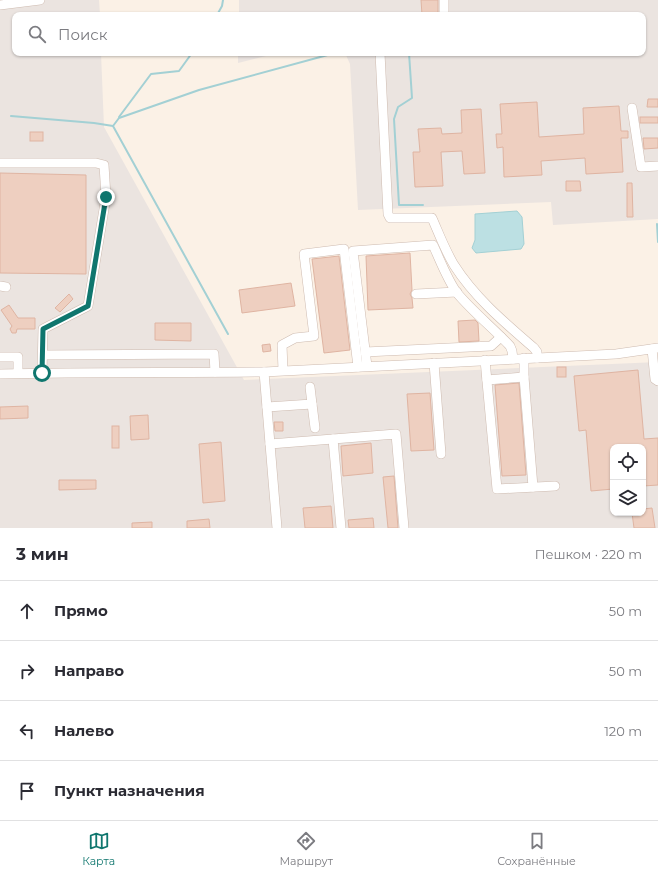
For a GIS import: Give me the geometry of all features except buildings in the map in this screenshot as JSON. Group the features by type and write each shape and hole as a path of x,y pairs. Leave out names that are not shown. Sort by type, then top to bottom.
{"lane":[{"path":"0,5 40,0"},
{"path":"444,0 444,12"},
{"path":"380,56 388,206 390,218 432,218 454,266 470,287 508,325 534,348 537,352 537,358"},
{"path":"632,108 640,167 658,166"},
{"path":"0,163 96,163 104,165 106,197 88,306 43,329 42,373"},
{"path":"362,366 365,352 353,251 433,245 444,270 457,292 510,346 513,359"},
{"path":"283,370 282,345 295,338 314,336 304,254 344,249 362,366"},
{"path":"416,294 457,292"},
{"path":"365,352 491,346 500,336"},
{"path":"0,374 66,372 264,372 616,354 655,348 655,380 658,380"},
{"path":"42,355 214,354 215,372"},
{"path":"65,355 66,372"},
{"path":"0,357 18,357 18,373"},
{"path":"524,358 532,487"},
{"path":"485,360 497,489 555,486"},
{"path":"434,363 441,454"},
{"path":"264,372 277,528"},
{"path":"486,380 524,377"},
{"path":"310,387 315,428"},
{"path":"267,407 312,404"},
{"path":"270,444 396,434 404,528"},
{"path":"333,439 341,528"}],"shaded area":[{"path":"0,0 99,0 100,12 12,12 12,56 101,56 104,127 244,380 658,362 658,528 0,528"},
{"path":"239,0 658,0 658,219 553,225 551,202 358,210 350,64 346,56 646,56 646,12 239,12"},
{"path":"238,56 266,56 238,63"}],"water":[{"path":"517,211 522,217 524,244 521,249 476,253 472,248 475,240 475,214"}],"waterway":[{"path":"219,12 223,0"},
{"path":"119,117 151,74 179,71 190,56"},
{"path":"228,334 113,126 119,118 199,90 324,56"},
{"path":"409,56 412,98 398,107 394,119 399,205 423,205"},
{"path":"11,116 113,126"},
{"path":"657,224 658,242"}],"route":[{"path":"42,373 43,329 88,306 106,197"}]}
